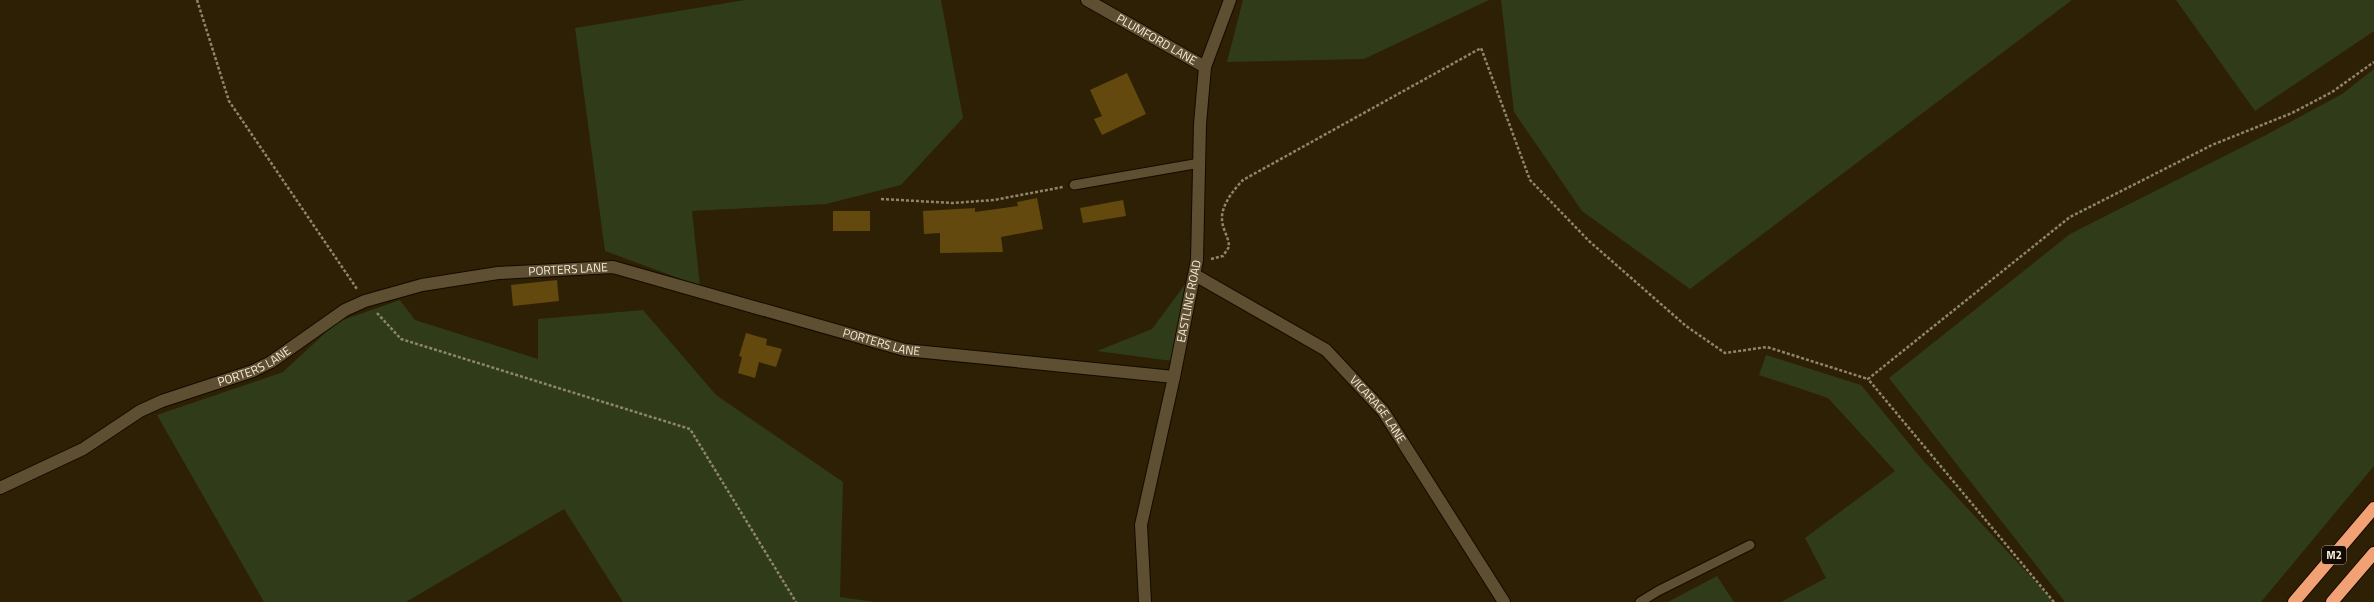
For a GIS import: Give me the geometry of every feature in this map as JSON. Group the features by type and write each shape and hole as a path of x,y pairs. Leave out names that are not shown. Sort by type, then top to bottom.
{"highway":[{"name":"M2","path":"2294,602 2374,508"},
{"name":"M2","path":"2332,602 2374,553"}],"street":[{"name":"PLUMFORD LANE","path":"1087,0 1205,67"},
{"name":"EASTLING ROAD","path":"1145,602 1141,525 1174,377 1197,260 1200,124 1205,67 1230,0"},
{"path":"1128,28 1171,55 1194,66 1205,67"},
{"name":"PORTERS LANE","path":"0,488 83,449 140,411 162,401 253,371 271,362 345,310 365,301 422,285 498,273 613,266 905,350 1174,377"},
{"name":"VICARAGE LANE","path":"1195,275 1326,350 1383,411 1504,602"}],"lane":[{"path":"1074,185 1200,163"},
{"path":"1640,602 1658,590 1750,545"}],"path":[{"path":"197,0 229,101 365,301 402,339 690,429 796,602"},
{"path":"1197,260 1216,258 1227,251 1229,241 1223,226 1223,212 1237,186 1243,180 1481,48 1530,180 1589,241 1686,326 1725,353 1767,348 1868,379 2054,602"},
{"path":"1868,379 2070,217 2212,145 2292,113 2332,92 2374,62"},
{"path":"881,199 953,203 980,201 1074,185"}],"green space":[{"path":"745,0 941,0 963,118 901,185 826,204 692,211 700,286 605,251 575,28"},
{"path":"1243,0 1489,0 1364,59 1227,62"},
{"path":"1501,0 2072,0 1690,289 1582,211 1514,112"},
{"path":"2176,0 2374,0 2374,31 2255,111"},
{"path":"2374,69 2374,466 2261,602 2065,602 1889,378 2070,234 2264,136 2342,94"},
{"path":"1186,283 1172,361 1097,351 1152,329"},
{"path":"400,300 415,320 538,359 538,319 643,310 716,395 843,482 840,597 875,602 623,602 564,509 406,602 264,602 157,415 283,372 337,322"},
{"path":"1766,355 1861,385 1921,458 2054,602 1781,602 1826,578 1805,538 1895,471 1828,398 1759,375"},
{"path":"1717,576 1734,602 1668,602"}],"building":[{"path":"1127,73 1146,114 1102,135 1094,119 1102,116 1090,90"},
{"path":"1037,198 1043,229 1001,237 1003,252 940,253 940,233 924,234 923,211 975,208 975,212 1018,206 1017,202"},
{"path":"1123,200 1126,216 1083,223 1080,208"},
{"path":"833,211 870,211 870,231 833,231"},
{"path":"557,280 559,301 513,306 511,285"},
{"path":"746,333 767,339 766,345 782,349 776,367 759,362 755,378 738,373 742,357 739,356"}]}
